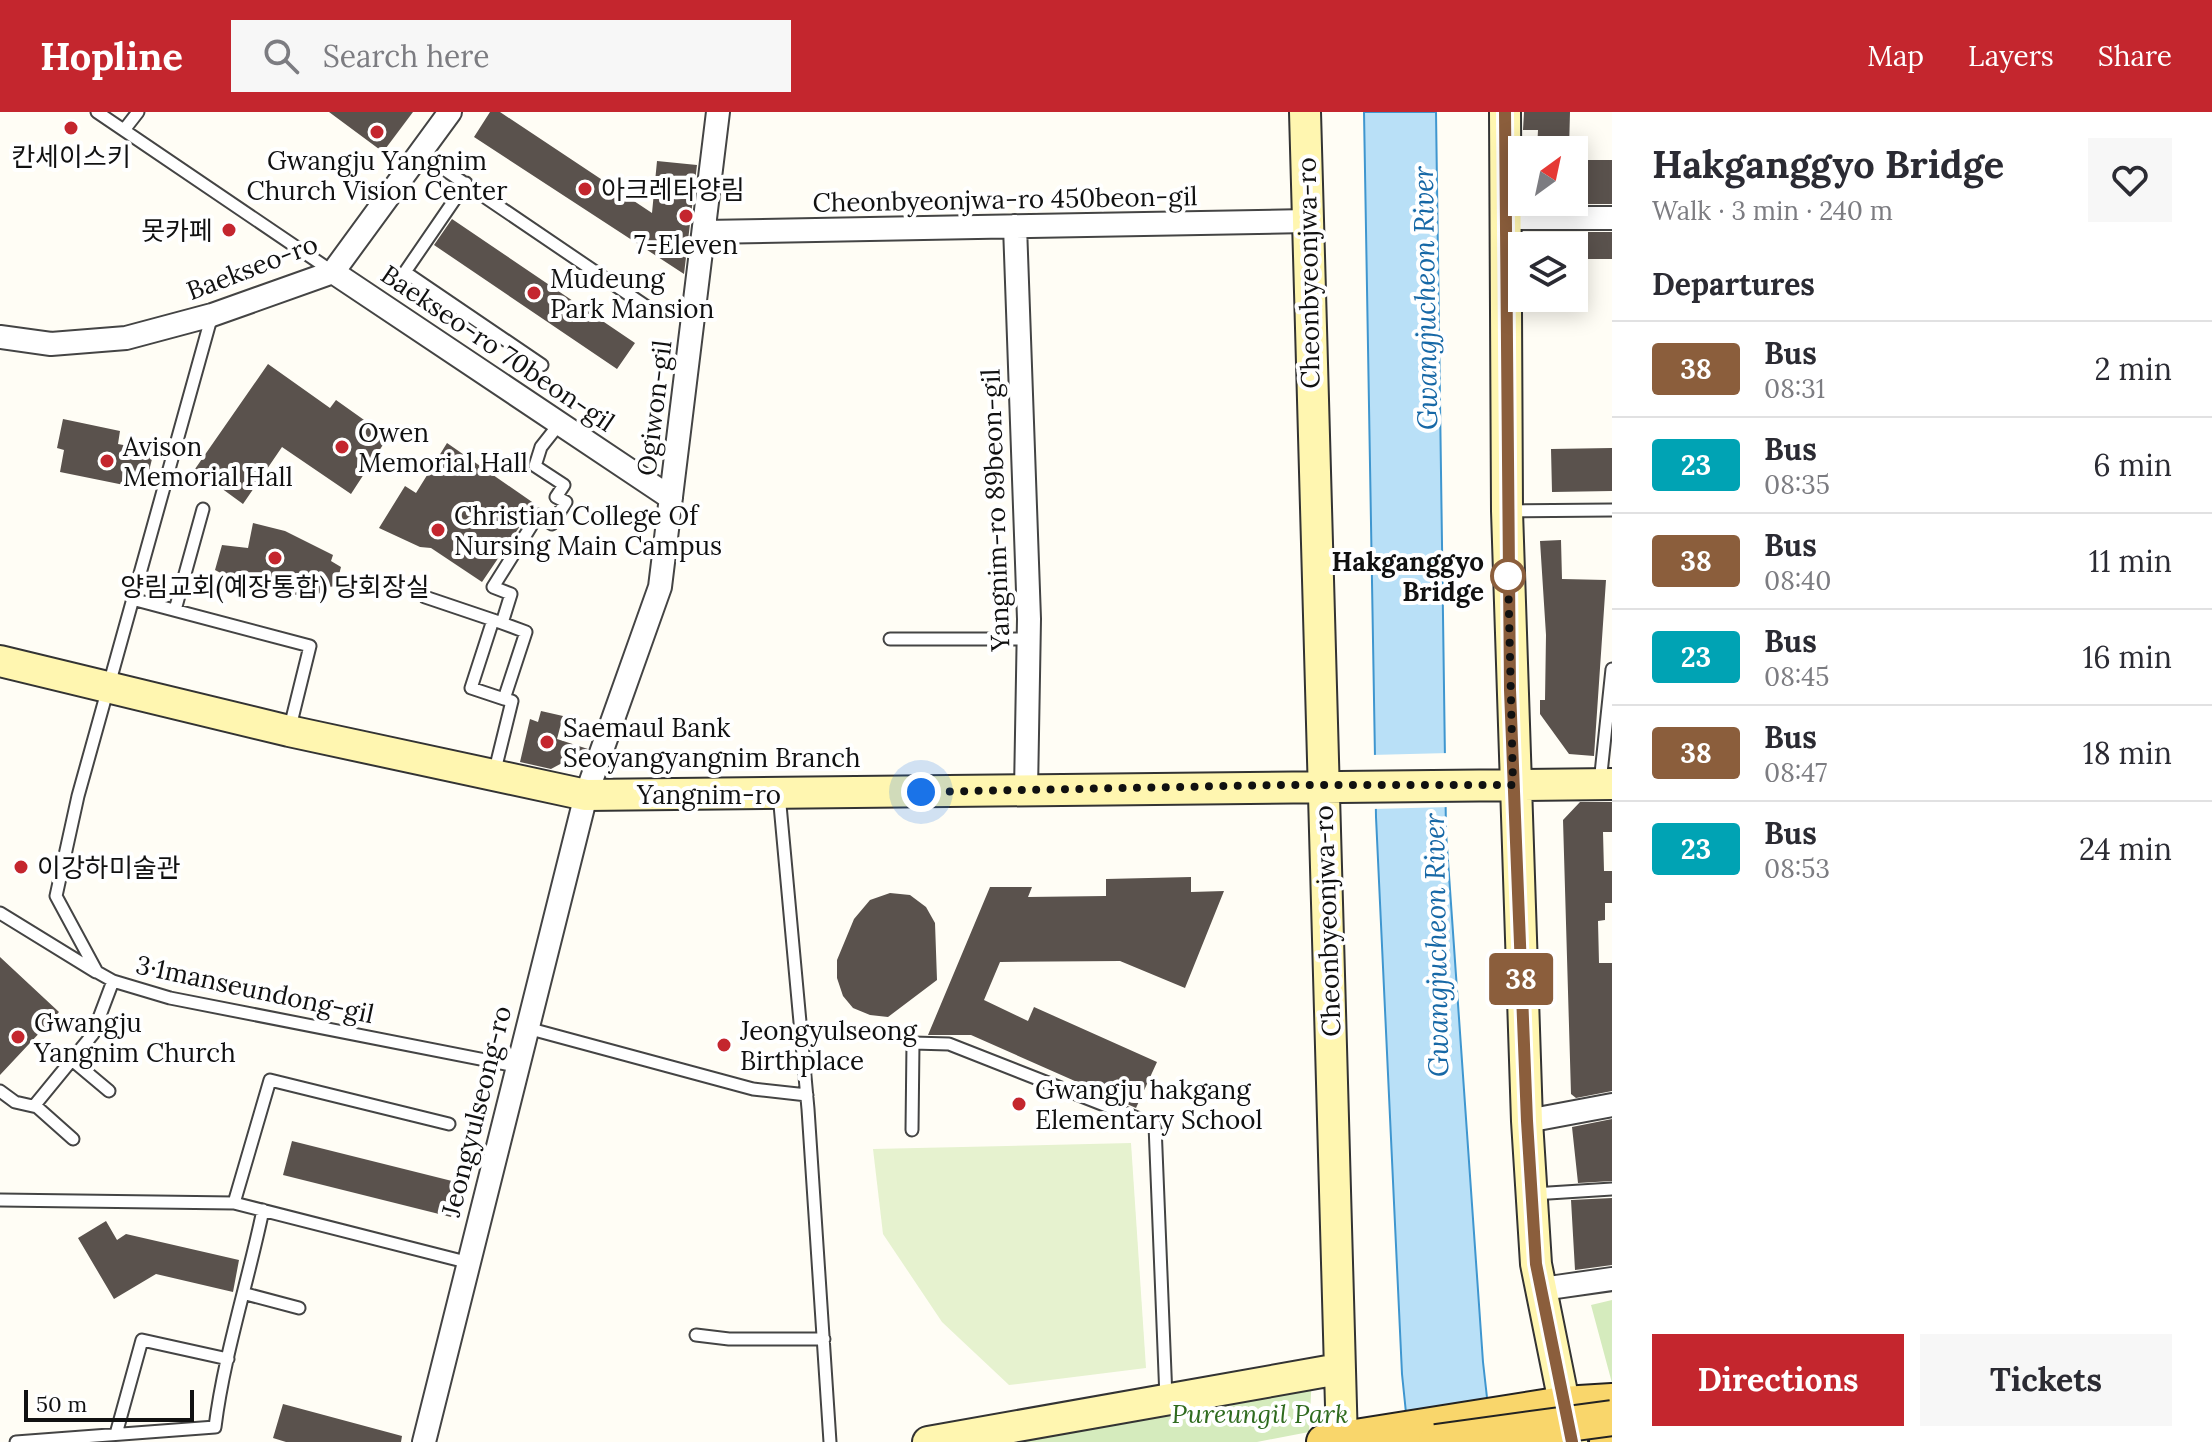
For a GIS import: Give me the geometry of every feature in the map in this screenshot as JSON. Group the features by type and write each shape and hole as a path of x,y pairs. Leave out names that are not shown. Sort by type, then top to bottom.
{"main road":[{"path":"1336,1441 1563,1404 1612,1401"},
{"path":"1436,1442 1612,1418"}],"street":[{"name":"Baekseo-ro","path":"0,337 51,344 106,342 212,315 333,272 450,112"},
{"name":"Ogiwon-gil","path":"586,795 660,587 718,112"},
{"name":"Cheonbyeonjwa-ro","path":"1305,112 1339,1369 1336,1441"},
{"path":"1505,112 1507,511 1513,785 1527,1121 1536,1264 1572,1442"},
{"path":"1506,218 1612,218"},
{"name":"Cheonbyeonjwa-ro 450beon-gil","path":"704,232 1307,221"},
{"name":"Yangnim-ro 89beon-gil","path":"1015,226 1028,639 1026,791"},
{"name":"Baekseo-ro 70beon-gil","path":"333,272 671,498"},
{"name":"Yangnim-ro","path":"0,661 289,731 586,795 1513,785"},
{"path":"1513,785 1606,784"},
{"name":"Jeongyulseong-ro","path":"424,1442 466,1262 586,795"},
{"path":"1527,1121 1612,1105"},
{"path":"1542,1289 1612,1279"},
{"path":"928,1442 1167,1402 1339,1369"}],"lane":[{"path":"97,112 333,272"},
{"path":"124,130 138,112"},
{"path":"419,153 653,311"},
{"path":"466,183 405,272 542,365"},
{"path":"107,685 212,315"},
{"path":"493,777 512,701 471,688 511,594 493,587 538,515 552,524 566,502 556,497 564,485 535,466 541,447 560,423"},
{"path":"175,610 203,509"},
{"path":"1507,511 1612,510"},
{"path":"425,597 526,632 504,699"},
{"path":"132,599 310,646 289,731"},
{"path":"890,639 1028,639"},
{"path":"1606,784 1612,669"},
{"name":"3·1manseundong-gil","path":"107,685 56,896 97,972 113,981 170,998 516,1066"},
{"path":"779,794 807,1095 830,1442"},
{"path":"0,913 97,972"},
{"path":"34,1106 93,1034 113,981"},
{"path":"526,1028 753,1089 807,1095"},
{"path":"912,1130 913,1043 949,1044 1155,1125 1167,1402"},
{"path":"72,1060 109,1091"},
{"path":"234,1203 270,1080 449,1124"},
{"path":"0,1091 15,1102 34,1106 73,1139"},
{"path":"1532,1194 1612,1189"},
{"path":"0,1200 234,1203 466,1262"},
{"path":"16,1442 215,1427 263,1210"},
{"path":"246,1294 299,1308"},
{"path":"696,1335 740,1340 824,1339"},
{"path":"116,1434 142,1340 228,1359"}],"green space":[{"path":"1131,1143 1146,1368 1009,1385 942,1322 883,1234 873,1149"},
{"path":"1612,1300 1612,1383 1591,1305"},
{"name":"Pureungil Park","path":"1312,1375 1309,1432 1257,1442 928,1442"}],"water":[{"name":"Gwangjucheon River","path":"1364,112 1436,112 1446,832 1483,1362 1492,1442 1409,1442 1402,1374 1376,817"}],"pier":[{"path":"1449,753 1450,807 1372,809 1371,755"}],"building":[{"name":"Gwangju Yangnim Church Vision Center","path":"329,112 413,112 383,152"},
{"name":"아크레타양림","path":"490,112 500,112 652,213 657,161 697,165 684,274 474,137"},
{"path":"1524,112 1570,112 1569,136 1538,136 1538,130 1523,130"},
{"path":"1588,160 1612,160 1612,204 1588,204"},
{"name":"Mudeung Park Mansion","path":"452,219 635,343 617,369 434,245"},
{"path":"1588,232 1612,232 1612,259 1588,259"},
{"path":"268,364 330,408 336,400 388,437 351,494 282,447 243,504 195,469"},
{"name":"Avison Memorial Hall","path":"63,419 120,431 118,444 154,451 148,475 132,472 129,486 60,472 64,450 57,448"},
{"path":"447,443 535,504 482,582 431,548 420,547 379,528 405,486 416,493"},
{"path":"1612,448 1612,491 1552,492 1551,449"},
{"name":"양림교회(예장통합) 당회장실","path":"253,523 285,531 333,555 331,561 341,567 336,586 329,587 326,593 295,595 245,586 215,570 222,545 248,548"},
{"path":"1561,540 1562,579 1606,580 1594,756 1569,754 1540,714 1540,700 1545,700 1546,635 1540,541"},
{"name":"Saemaul Bank Seoyangyangnim Branch","path":"541,711 563,716 557,739 588,749 551,769 520,762 530,719 538,722"},
{"path":"1580,802 1612,802 1612,832 1603,832 1604,871 1612,871 1612,903 1605,903 1605,920 1598,921 1599,963 1612,963 1612,1091 1576,1098 1571,1094 1563,820"},
{"path":"1191,877 1191,892 1224,891 1185,988 1120,961 1000,962 984,1000 1028,1021 1034,1007 1157,1062 1136,1108 971,1035 928,1035 990,887 1032,887 1028,897 1106,896 1106,879"},
{"path":"890,893 910,895 926,907 935,923 937,980 888,1017 870,1015 853,1008 843,996 837,978 837,960 854,919 870,900"},
{"name":"Gwangju Yangnim Church","path":"0,957 59,1012 0,1075"},
{"path":"1612,1119 1612,1181 1578,1183 1572,1127"},
{"path":"292,1141 460,1183 451,1217 283,1175"},
{"path":"1612,1198 1612,1265 1575,1270 1571,1200"},
{"path":"106,1221 117,1240 126,1234 239,1260 233,1292 156,1274 114,1299 78,1238"},
{"path":"283,1404 402,1436 401,1442 286,1442 273,1438"}],"bus line":[{"name":"38","path":"1505,112 1510,690 1527,1121 1536,1264 1572,1442"}],"place":[{"name":"칸세이스키","path":"71,128"},
{"name":"Gwangju Yangnim Church Vision Center","path":"377,132"},
{"name":"아크레타양림","path":"585,189"},
{"name":"7-Eleven","path":"686,216"},
{"name":"못카페","path":"229,230"},
{"name":"Mudeung Park Mansion","path":"534,293"},
{"name":"Owen Memorial Hall","path":"342,447"},
{"name":"Avison Memorial Hall","path":"107,461"},
{"name":"Christian College Of Nursing Main Campus","path":"438,530"},
{"name":"양림교회(예장통합) 당회장실","path":"275,558"},
{"name":"Hakganggyo Bridge","path":"1508,576"},
{"name":"Saemaul Bank Seoyangyangnim Branch","path":"547,742"},
{"name":"이강하미술관","path":"21,867"},
{"name":"Gwangju Yangnim Church","path":"18,1037"},
{"name":"Jeongyulseong Birthplace","path":"724,1045"},
{"name":"Gwangju hakgang Elementary School","path":"1019,1104"}],"route":[{"path":"921,792 1279,785 1513,785 1508,571 1508,576"}]}
